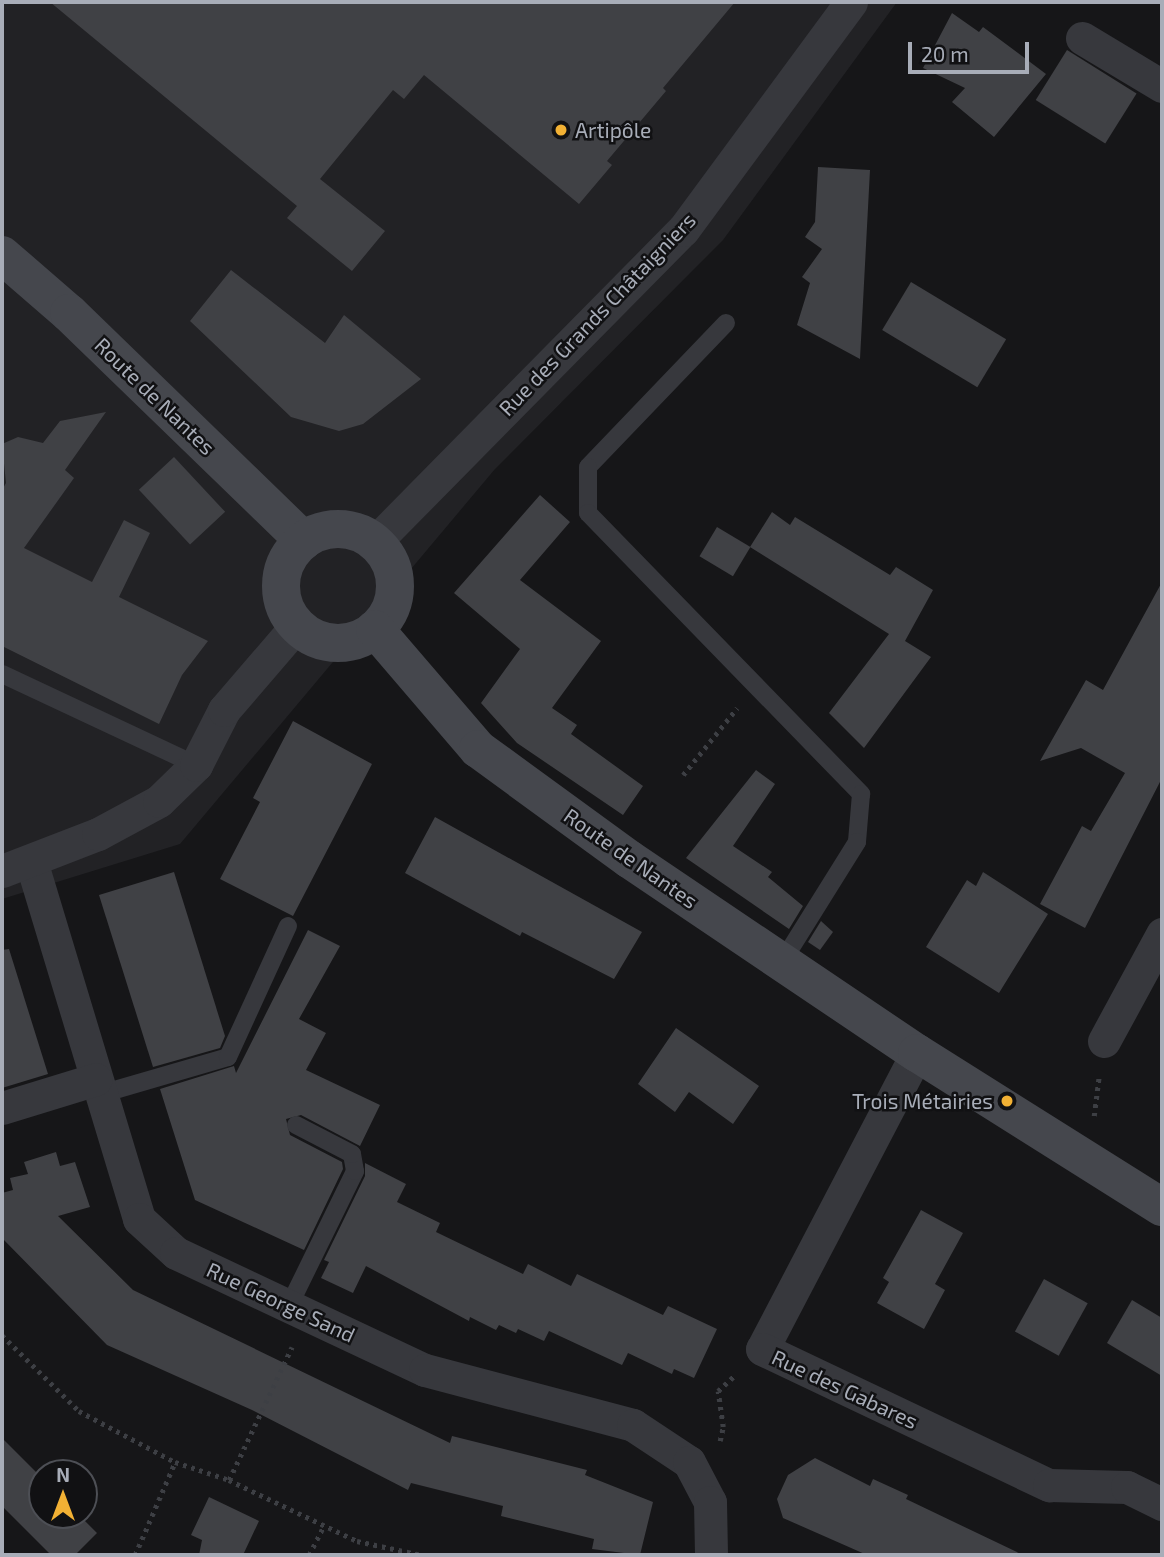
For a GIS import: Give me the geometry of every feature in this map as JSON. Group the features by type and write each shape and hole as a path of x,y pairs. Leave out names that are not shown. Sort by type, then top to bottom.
{"street":[{"name":"Rue des Grands Châtaigniers","path":"374,543 683,230 851,2"},
{"path":"1082,38 1162,86"},
{"name":"Route de Nantes","path":"2,256 69,313 304,541"},
{"path":"334,529 355,532 374,543 388,559 395,580 392,602 375,629 349,642 335,643 308,635 297,625 284,605 281,582 288,559 304,541 334,529"},
{"path":"16,866 98,834 159,801 196,765 225,710 297,625"},
{"name":"Route de Nantes","path":"375,629 478,749 917,1053 1088,1164 1162,1208"},
{"name":"Rue George Sand","path":"16,866 99,1086 139,1219 176,1253 425,1370 633,1425 689,1462 710,1502 711,1555"},
{"path":"1104,1041 1162,934"},
{"name":"Rue des Gabares","path":"917,1053 762,1349 1049,1485 1127,1487 1162,1504"},
{"path":"2,1108 99,1086"}],"lane":[{"path":"726,323 588,467 588,513 861,794 857,842 782,962"},
{"path":"2,674 196,765"},
{"path":"99,1086 228,1057 288,926"},
{"path":"296,1125 352,1154 355,1171 299,1311"}],"path":[{"path":"683,775 756,686"},
{"path":"1088,1164 1104,1041"},
{"path":"229,1480 299,1311"},
{"path":"2,1335 79,1411 175,1462 229,1480 357,1541 421,1555"},
{"path":"694,1471 715,1459 723,1427 718,1391 762,1349"},
{"path":"135,1555 175,1462"},
{"path":"309,1555 324,1526"}],"shaded area":[{"path":"2,2 897,2 723,240 495,469 180,844 2,899"}],"building":[{"path":"50,2 735,2 663,88 666,91 607,161 612,165 579,204 424,75 404,99 393,90 320,179 385,231 352,271 287,218 297,206"},
{"path":"952,13 979,32 983,27 1046,74 994,137 952,102 965,88 923,68"},
{"path":"1067,50 1137,93 1105,143 1036,100"},
{"path":"818,167 870,170 860,359 797,325 810,283 802,277 822,249 805,237 815,222"},
{"path":"231,270 325,343 344,315 421,379 363,424 339,431 291,417 190,321"},
{"path":"911,282 1006,339 977,387 882,330"},
{"path":"106,412 65,470 74,478 24,548 92,582 124,520 150,533 119,597 208,641 182,675 159,724 2,646 2,490 6,483 2,444 18,437 43,443 60,421"},
{"path":"174,457 225,512 190,545 139,490"},
{"path":"540,495 570,522 520,580 601,641 552,708 577,725 571,734 643,786 623,815 517,743 481,703 520,649 454,593"},
{"path":"772,512 790,525 795,517 890,575 896,567 933,590 905,641 931,657 864,748 829,713 889,634 750,547"},
{"path":"717,527 750,547 733,576 699,556"},
{"path":"1162,582 1162,778 1085,928 1040,904 1082,826 1091,831 1125,773 1081,748 1040,761 1086,680 1103,690"},
{"path":"293,721 372,764 293,916 220,879 260,802 253,798"},
{"path":"756,770 775,784 733,846 772,872 768,877 803,906 789,929 686,858"},
{"path":"435,817 642,932 614,979 522,932 520,936 405,873"},
{"path":"174,872 225,1036 220,1048 153,1067 99,895"},
{"path":"983,872 1048,914 999,993 926,947 967,880 976,886"},
{"path":"821,921 833,932 820,950 808,942"},
{"path":"308,930 340,946 299,1019 326,1033 306,1070 380,1105 360,1146 301,1115 286,1119 290,1135 342,1162 343,1169 304,1250 195,1200 160,1089 234,1066 236,1073"},
{"path":"9,949 48,1074 2,1088 2,950"},
{"path":"676,1028 759,1086 733,1124 689,1092 675,1112 638,1084"},
{"path":"56,1152 60,1166 75,1162 90,1207 58,1216 133,1290 450,1443 452,1436 587,1470 585,1475 653,1502 640,1555 592,1549 594,1539 501,1516 503,1506 411,1483 408,1490 252,1410 107,1345 2,1238 2,1193 13,1190 10,1178 28,1174 24,1162"},
{"path":"365,1163 406,1184 397,1202 440,1223 436,1232 523,1274 528,1264 571,1286 577,1274 663,1315 668,1306 717,1329 694,1378 674,1369 672,1374 628,1353 622,1365 549,1331 544,1341 518,1329 516,1333 499,1325 496,1330 470,1317 469,1321 366,1266 353,1293 321,1278 329,1262 324,1260 365,1176"},
{"path":"921,1210 963,1233 935,1284 945,1290 924,1329 877,1303 889,1282 883,1278"},
{"path":"1044,1279 1088,1303 1059,1356 1015,1331"},
{"path":"1132,1300 1162,1318 1162,1376 1107,1343"},
{"path":"2,1438 28,1464 28,1529 93,1529 97,1533 75,1555 51,1555 2,1506"},
{"path":"815,1458 870,1486 873,1479 908,1495 906,1499 1023,1555 867,1555 783,1518 777,1499 788,1475"},
{"path":"209,1497 259,1521 243,1555 199,1555 202,1540 191,1535"}],"place":[{"name":"Artipôle","path":"561,130"},
{"name":"Trois Métairies","path":"1007,1101"}]}
